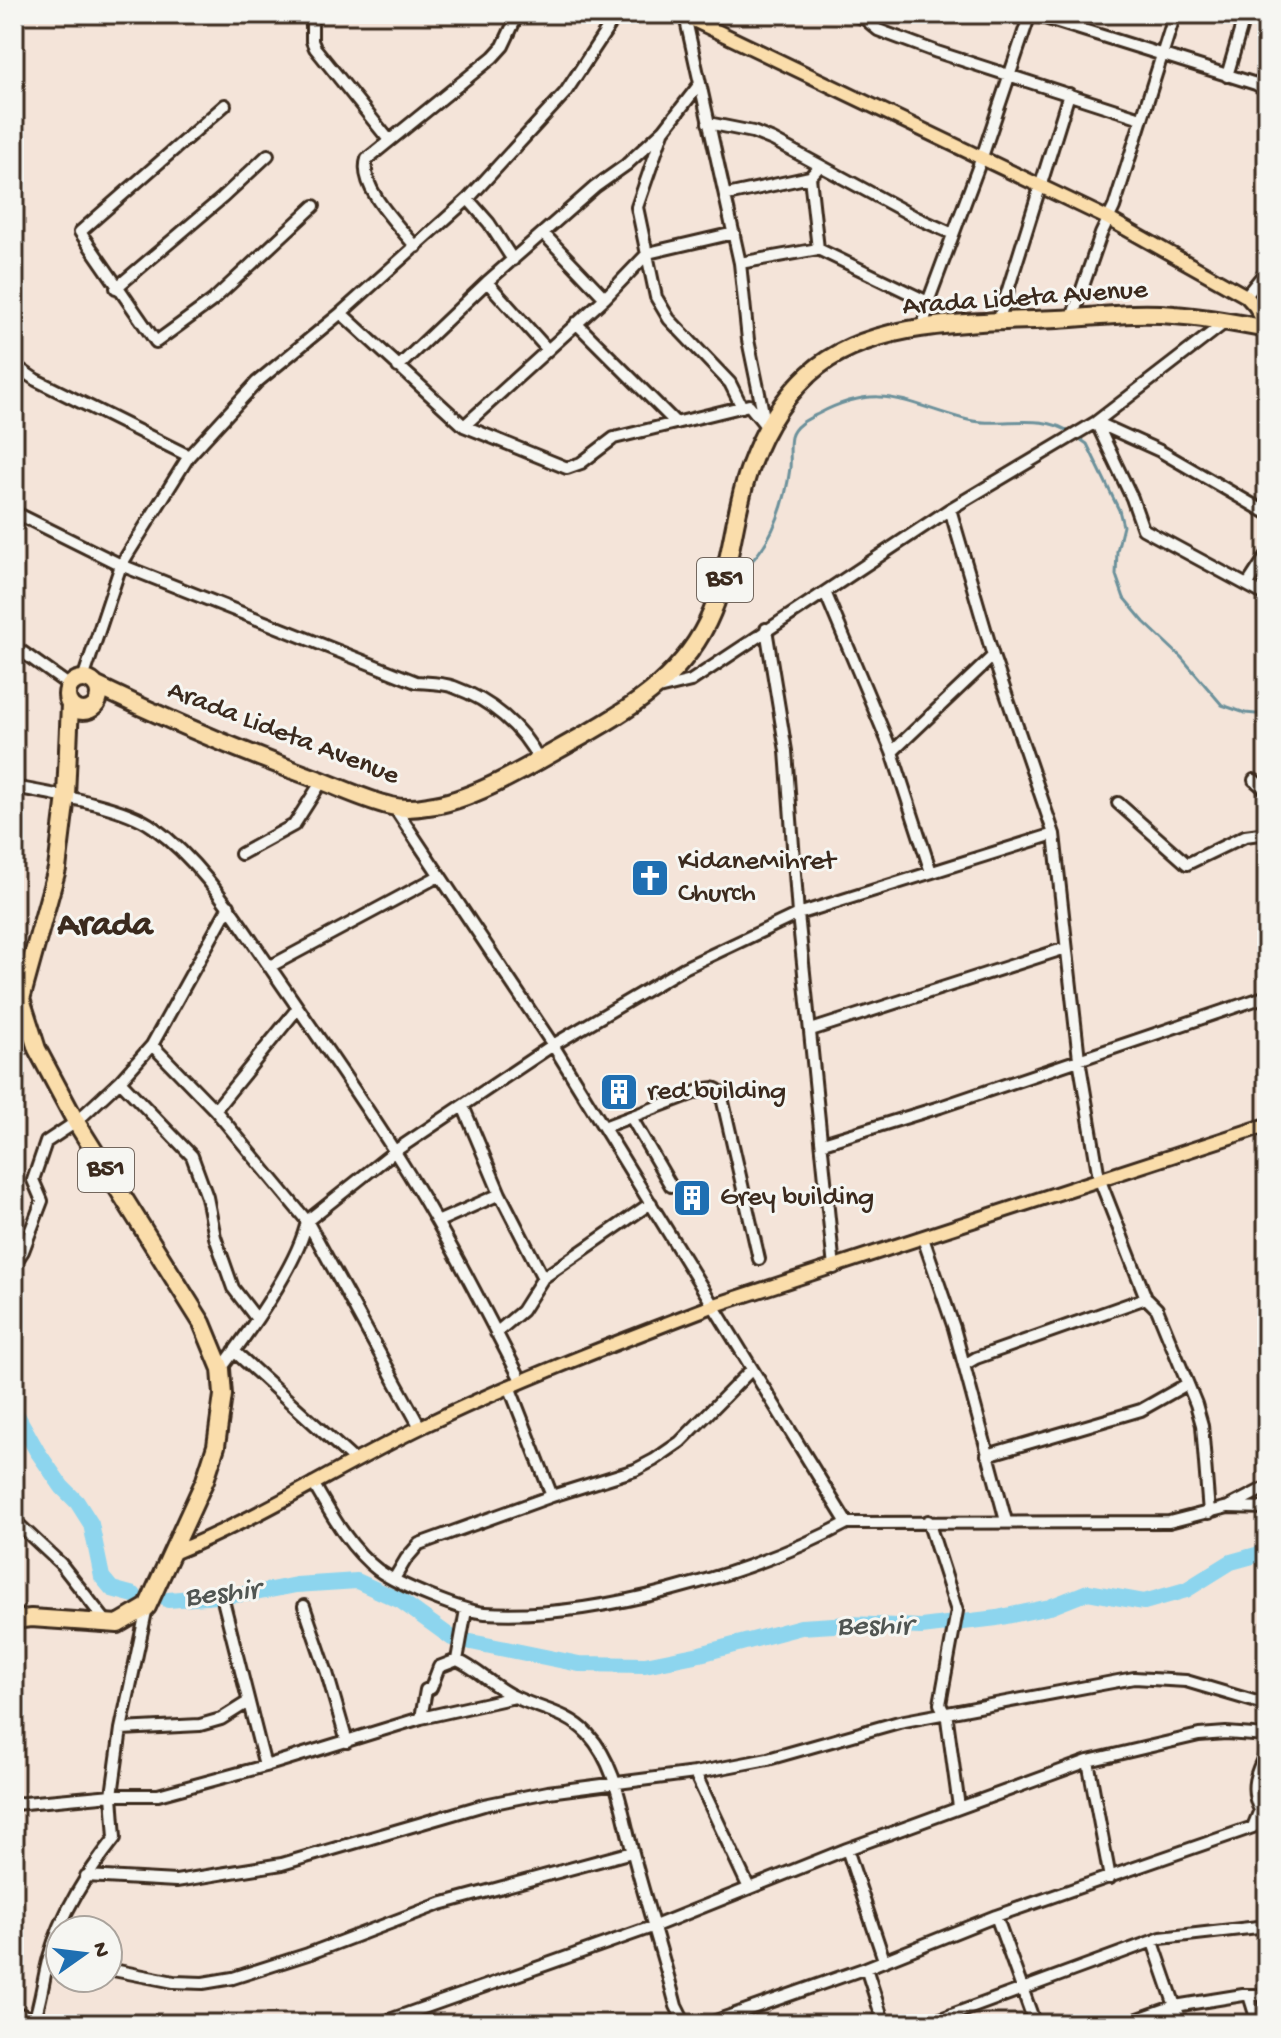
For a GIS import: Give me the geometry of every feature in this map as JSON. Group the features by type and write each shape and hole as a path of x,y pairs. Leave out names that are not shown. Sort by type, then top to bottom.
{"highway":[{"name":"Arada Lideta Avenue","path":"83,683 183,723 251,755 394,807 429,806 466,796 615,718 656,689 692,651 725,578 744,484 766,426 809,374 838,352 865,341 923,328 1127,313 1171,314 1267,328"},
{"name":"B51","path":"69,745 99,700 83,683 67,698 70,704 69,745 57,869 16,1001 37,1049 76,1122 202,1323 221,1369 223,1395 216,1446 205,1480 147,1607"},
{"name":"Arada Lideta Avenue","path":"70,704 80,712 138,707"},
{"path":"14,1620 31,1618 118,1624 147,1607"}],"main road":[{"path":"683,15 1107,218 1246,296 1267,328"},
{"path":"173,1553 228,1531 420,1427 515,1383 715,1305 1267,1125"}],"street":[{"path":"312,14 315,48 389,140"},
{"path":"416,247 369,187 364,170 367,159 493,57 503,46 518,14"},
{"path":"14,646 83,683 121,565 189,456 257,382 341,313 468,199 565,93 617,14"},
{"path":"853,14 868,16 878,30 1141,118"},
{"path":"923,328 928,302 1031,14 1256,84 1267,91"},
{"path":"1072,318 1107,218 1114,207 1175,14"},
{"path":"1227,76 1245,14"},
{"path":"683,15 727,195 740,263 748,340 766,426"},
{"path":"398,367 487,282 664,130 699,85"},
{"path":"998,322 1069,94"},
{"path":"225,105 80,232 156,342 212,301 314,206"},
{"path":"708,123 753,132 773,140 915,217 953,234"},
{"path":"664,130 637,207 661,308 730,383 742,407"},
{"path":"116,288 268,155"},
{"path":"727,195 810,177 820,166"},
{"path":"810,177 818,249"},
{"path":"468,199 489,223 513,260"},
{"path":"464,426 605,298 648,253 734,233"},
{"path":"544,234 605,298"},
{"path":"740,263 818,249 928,302"},
{"path":"1246,296 1267,270"},
{"path":"487,282 548,350"},
{"path":"341,313 464,426 567,468 581,463 614,438 637,430 749,405 766,426"},
{"path":"656,689 691,681 950,509 1096,422 1227,321"},
{"path":"576,323 676,423"},
{"path":"14,365 36,380 189,456"},
{"path":"1096,422 1160,451 1267,513"},
{"path":"1096,422 1143,529 1267,596"},
{"path":"950,509 993,656 1054,834 1079,1059 1099,1178 1146,1298 1157,1309 1202,1425 1209,1513"},
{"path":"14,512 121,565 416,682 453,687 498,709 531,744 539,760"},
{"path":"1248,584 1267,555"},
{"path":"825,592 892,752 931,872"},
{"path":"766,629 786,751 798,914 834,1268"},
{"path":"892,752 993,656"},
{"path":"1254,780 1267,791"},
{"path":"241,854 294,825 322,781"},
{"path":"14,787 66,796 115,810 151,825 183,852 229,906 395,1151 437,1222 496,1333 552,1496"},
{"path":"1118,803 1187,864 1245,836 1267,833"},
{"path":"394,807 553,1045 847,1523"},
{"path":"221,1369 303,1240 307,1221 395,1151 553,1045 684,968 798,914 1054,834"},
{"path":"269,967 439,876"},
{"path":"14,1265 23,1251 42,1201 33,1180 49,1138 76,1122 120,1081 152,1045 229,906"},
{"path":"811,1030 1066,948"},
{"path":"823,1143 940,1107 1267,996"},
{"path":"215,1110 298,1008"},
{"path":"152,1045 215,1110 307,1221 420,1427"},
{"path":"120,1081 192,1156 233,1288 256,1318"},
{"path":"604,1127 702,1090 713,1087 721,1093 759,1259"},
{"path":"463,1106 500,1194 543,1278"},
{"path":"631,1117 671,1186"},
{"path":"437,1222 500,1194"},
{"path":"496,1333 522,1311 543,1278 651,1203"},
{"path":"923,1238 964,1365 1006,1521"},
{"path":"964,1365 976,1358 1146,1298"},
{"path":"234,1351 355,1461"},
{"path":"394,1579 419,1544 635,1470 654,1460 680,1442 751,1370"},
{"path":"987,1455 1141,1410 1187,1384"},
{"path":"313,1483 337,1524 379,1571 466,1610 484,1613 535,1612 624,1600 714,1578 809,1544 847,1523 1169,1522 1228,1507 1267,1487"},
{"path":"1228,1507 1267,1508"},
{"path":"14,1520 61,1564 108,1624"},
{"path":"928,1521 957,1611 940,1704 945,1713 959,1807"},
{"path":"224,1604 265,1766"},
{"path":"304,1606 347,1742"},
{"path":"64,1914 86,1876 115,1838 112,1795 121,1729 147,1607"},
{"path":"457,1660 466,1610"},
{"path":"421,1718 426,1690 431,1688 439,1667 457,1660 475,1668 493,1685 515,1697 551,1710 580,1726 600,1750 613,1782 676,2006 685,2024"},
{"path":"86,1876 176,1881 282,1864 484,1805 768,1759 872,1729 1134,1678 1186,1681 1267,1705"},
{"path":"14,1804 112,1795 158,1795 421,1718 515,1697"},
{"path":"121,1729 200,1725 221,1719 248,1702"},
{"path":"378,2024 655,1926 847,1849 1088,1761 1199,1735 1267,1736"},
{"path":"707,2024 866,1968 996,1916 1253,1827 1260,1810 1252,1788 1267,1751"},
{"path":"1088,1761 1110,1878"},
{"path":"695,1773 749,1888"},
{"path":"847,1849 884,1960"},
{"path":"124,1972 174,1982 203,1983 233,1978 308,1954 440,1904 632,1852"},
{"path":"996,1916 1035,2024"},
{"path":"927,2024 957,2019 1023,1987 1153,1942 1226,1929 1267,1926"},
{"path":"1153,1942 1183,2024"},
{"path":"866,1968 884,2024"},
{"path":"34,2021 44,1991"},
{"path":"1249,1995 1258,2024"},
{"path":"1124,2024 1175,2006 1267,1995"},
{"path":"14,2012 49,2024"},
{"path":"14,2021 21,2024"}],"waterway":[{"path":"751,562 766,542 782,505 793,433 806,420 840,404 876,397 892,398 978,422 1046,423 1071,433"},
{"path":"1077,437 1087,444 1119,510 1123,526 1117,551 1116,575 1124,598 1222,705 1245,713 1267,715"},
{"name":"Beshir","path":"14,1410 37,1451 91,1524 102,1577 112,1589 134,1595"},
{"name":"Beshir","path":"471,1642 579,1664 645,1665 801,1627 850,1624 921,1627 997,1618 1050,1607 1088,1592 1144,1602 1186,1590 1231,1562 1267,1552"},
{"name":"Beshir","path":"168,1600 357,1581 401,1601 452,1638"}],"place":[{"name":"KidaneMihret Church","path":"650,878"},
{"name":"red building","path":"619,1092"},
{"name":"Grey building","path":"692,1198"}],"district":[{"name":"Arada","path":"105,926"}]}
